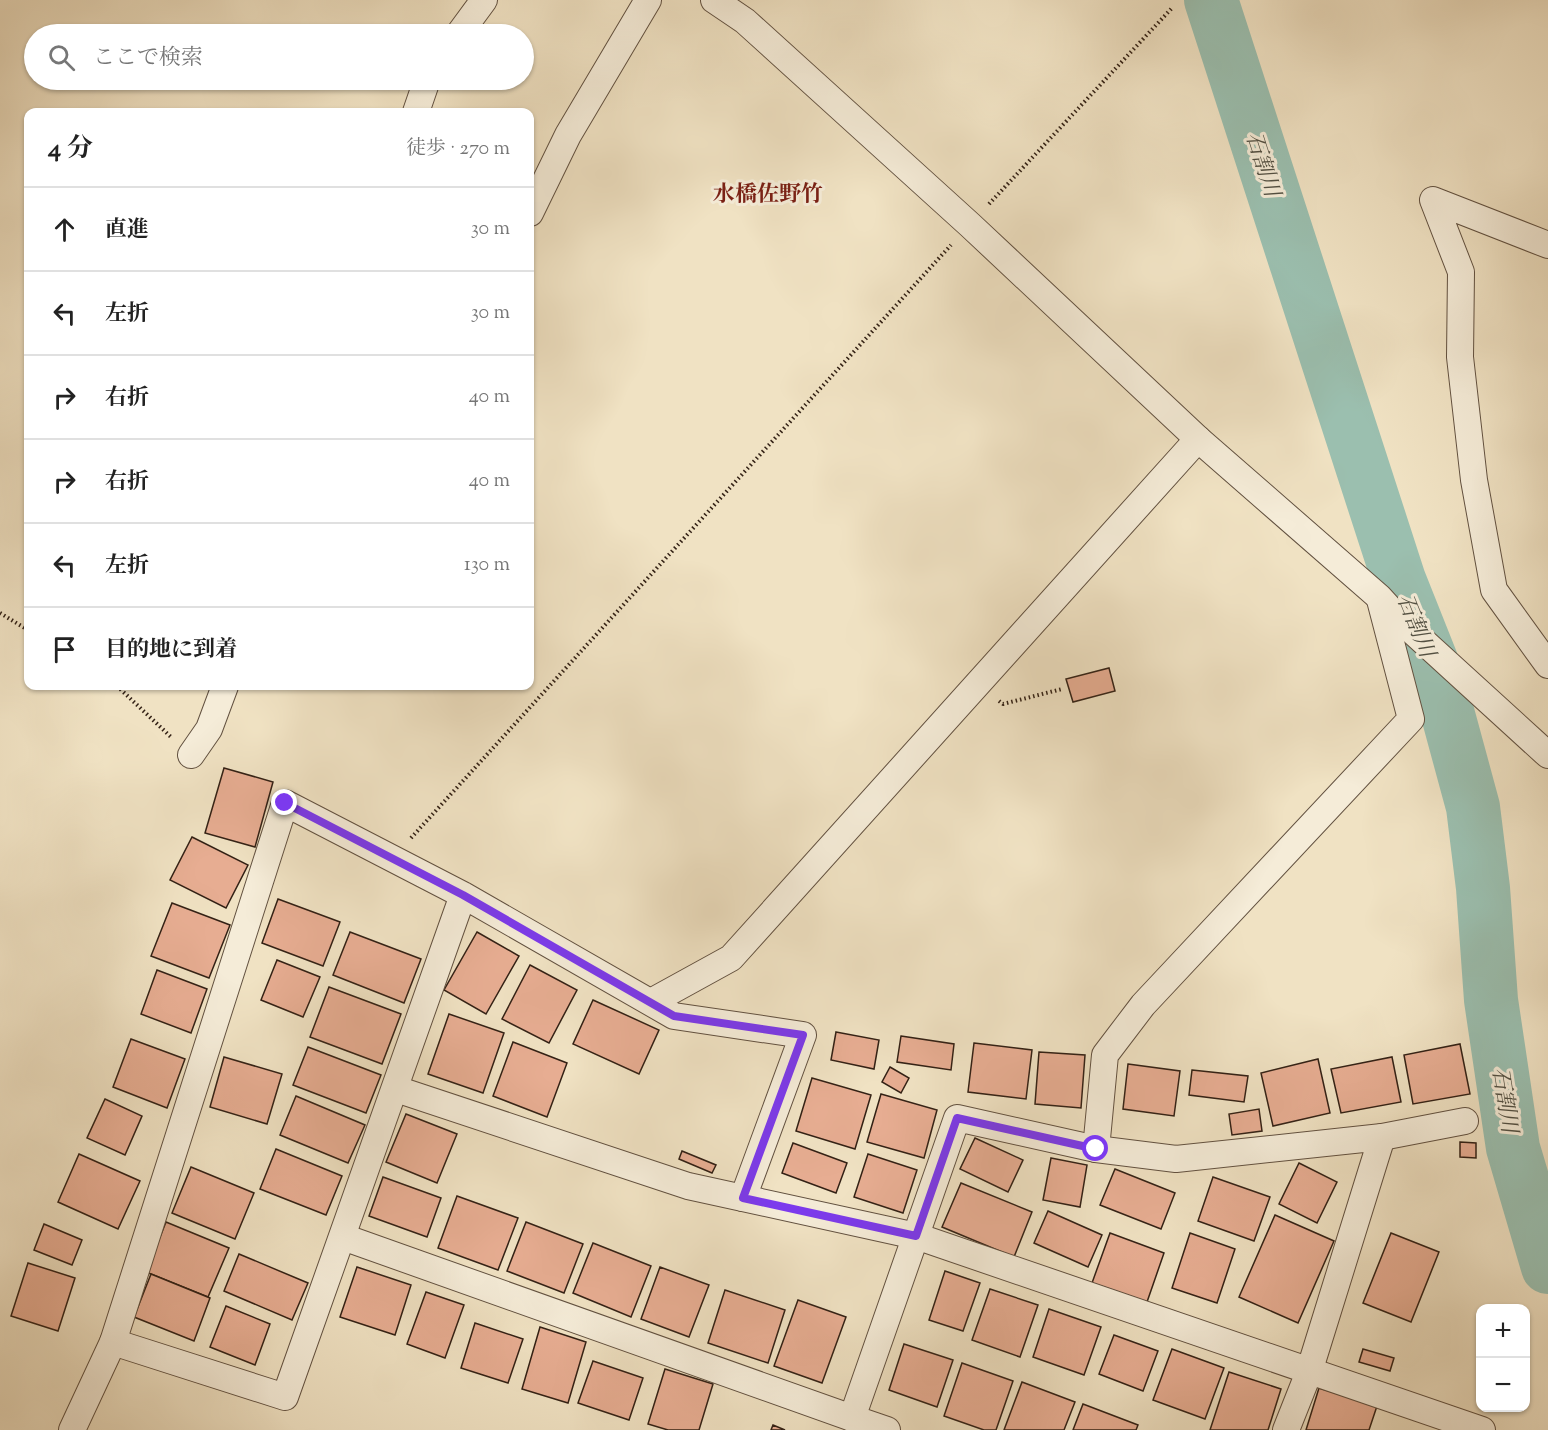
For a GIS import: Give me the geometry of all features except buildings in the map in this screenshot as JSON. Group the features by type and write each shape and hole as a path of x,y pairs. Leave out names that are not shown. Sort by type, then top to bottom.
{"street":[{"path":"466,24 484,0"},
{"path":"534,205 568,135 648,0"},
{"path":"714,0 745,21 970,225 1198,439 1379,597 1400,620 1548,754"},
{"path":"417,108 424,90"},
{"path":"1548,245 1433,200 1461,272 1460,357 1474,480 1494,590 1548,665"},
{"path":"651,1002 731,958 1198,439"},
{"path":"1096,1149 1105,1055 1143,1005 1411,718 1379,597"},
{"path":"191,755 209,729 224,690"},
{"path":"72,1430 113,1342 285,803 463,895 674,1016 803,1035 743,1198"},
{"path":"113,1342 285,1397 463,895"},
{"path":"396,1089 688,1186 916,1236 1480,1430"},
{"path":"852,1418 957,1118 1096,1149 1176,1159 1382,1137 1464,1121"},
{"path":"1286,1430 1309,1372 1382,1137"},
{"path":"343,1237 887,1430"}],"path":[{"path":"392,859 970,225 1172,8"},
{"path":"0,613 24,628"},
{"path":"977,685 1003,704 1062,689"},
{"path":"121,690 191,755"}],"waterway":[{"name":"石割川","path":"1211,0 1399,580 1438,678 1473,807 1483,888 1491,1000 1513,1148 1548,1267"}],"district":[{"name":"水橋佐野竹","path":"768,193"}],"route":[{"path":"285,803 463,895 674,1016 803,1035 743,1198 916,1236 957,1118 1096,1149"}]}
